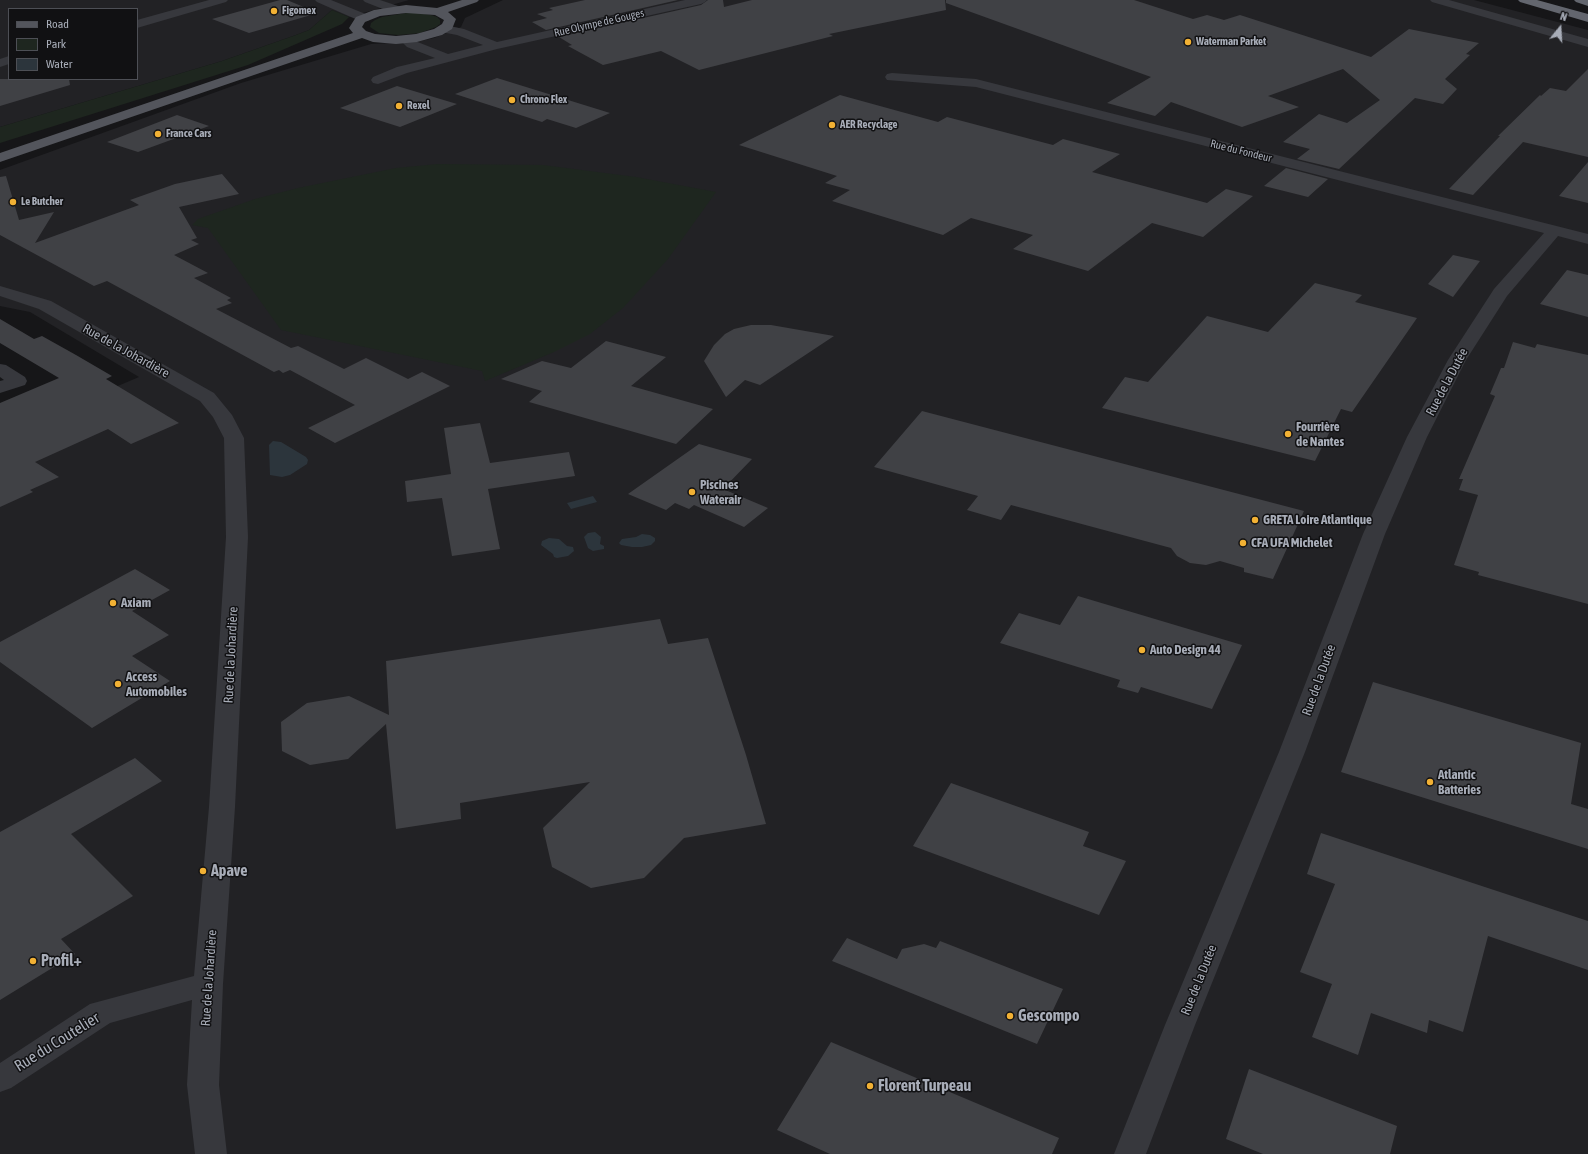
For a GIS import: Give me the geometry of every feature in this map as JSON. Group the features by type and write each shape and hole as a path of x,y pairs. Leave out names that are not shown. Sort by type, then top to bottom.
{"highway":[{"path":"1524,0 1588,18"},
{"path":"1580,0 1588,2"}],"main road":[{"path":"438,12 474,0"},
{"path":"419,9 438,12 448,16 450,22 444,29 428,36 404,39 380,39 362,34 355,28 357,23 364,18 378,13 397,10 419,9"},
{"path":"0,158 362,34"}],"street":[{"path":"138,24 222,0"},
{"path":"321,0 364,18"},
{"path":"369,0 397,10"},
{"name":"Rue Olympe de Gouges","path":"378,80 402,70 496,46 701,0"},
{"path":"1436,0 1588,43"},
{"path":"444,29 460,32 496,46"},
{"path":"404,39 411,44 449,59"},
{"name":"Rue du Fondeur","path":"892,77 976,83 1588,239"},
{"name":"Rue de la Dutée","path":"1130,1154 1292,752 1374,534 1417,437 1457,360 1500,293 1554,230"},
{"name":"Rue de la Johardière","path":"0,291 45,305 207,397 222,415 234,438 237,536 222,800 208,984 203,1085 211,1154"},
{"path":"0,370 18,381 0,387"},
{"name":"Rue du Coutelier","path":"0,1079 101,1013 208,984"}],"shaded area":[{"path":"0,0 409,0 349,17 332,10 309,30 222,61 0,127"},
{"path":"503,0 1474,0 1588,30 1588,1154 0,1154 0,436 139,377 30,312 0,306 0,170 241,83 371,44 416,42 434,38 461,27 465,18"}],"green space":[{"path":"332,10 349,17 342,24 248,65 0,143 0,127 222,61 296,35 309,30"},
{"path":"412,12 437,17 440,20 440,24 420,33 398,35 379,33 370,27 371,23 382,17"},
{"path":"438,164 543,165 636,177 716,192 668,259 623,308 590,334 554,352 485,381 482,371 281,330 208,228 192,225 198,219 255,199 298,188 396,168"}],"water":[{"path":"273,441 281,442 306,457 308,460 307,464 290,475 282,477 270,475 269,445"},
{"path":"593,496 597,502 571,509 567,503"},
{"path":"595,532 601,537 600,544 604,546 604,549 593,551 588,548 584,537 588,533"},
{"path":"642,534 650,535 655,538 655,541 651,545 642,547 632,547 621,545 619,543 622,539 636,537"},
{"path":"549,538 559,539 567,546 573,547 574,551 568,556 557,558 554,557 553,554 541,545 542,541"}],"building":[{"path":"280,0 287,0 318,13 249,33 212,19"},
{"path":"585,0 678,0 546,30 532,22 547,18 537,14 553,10 549,8"},
{"path":"708,0 723,0 724,7 752,0 945,0 946,10 829,34 833,36 699,70 661,51 603,65 568,46 572,45 559,37 701,5"},
{"path":"946,0 1134,0 1193,19 1207,15 1224,20 1240,15 1371,57 1409,29 1479,43 1466,54 1470,55 1445,79 1457,89 1443,104 1415,98 1339,169 1297,159 1310,149 1283,142 1319,114 1347,123 1380,100 1343,69 1268,96 1299,107 1242,127 1171,102 1155,116 1107,103 1151,77 946,3"},
{"path":"1588,69 1588,157 1523,142 1473,195 1449,189 1500,136 1498,136 1540,95 1541,96 1550,88 1566,91"},
{"name":"Chrono Flex","path":"497,78 610,113 576,128 547,119 542,122 455,94"},
{"path":"0,79 69,80 70,85 0,106"},
{"name":"Rexel","path":"397,86 457,104 400,127 340,108"},
{"path":"840,95 938,122 947,117 1053,145 1063,139 1120,154 1092,172 1207,203 1226,189 1253,196 1203,237 1152,223 1088,271 1013,249 1033,235 971,218 943,235 832,201 850,190 825,183 837,176 739,145"},
{"name":"France Cars","path":"177,115 209,126 138,152 107,142"},
{"path":"1588,162 1588,203 1559,196"},
{"path":"1286,168 1328,179 1308,197 1264,186"},
{"path":"222,174 239,194 179,207 197,238 191,240 199,244 174,255 208,273 194,278 231,298 227,300 232,303 216,309 291,348 298,346 344,369 366,358 408,379 422,372 450,386 335,443 308,428 355,405 290,370 283,373 279,370 274,372 107,281 94,286 0,235 0,177 6,176 19,220 54,212 35,243 139,205 130,200 175,184"},
{"path":"1453,255 1480,261 1453,297 1428,284"},
{"path":"1567,270 1588,275 1588,317 1540,304"},
{"path":"1315,283 1362,295 1355,302 1417,318 1352,412 1341,409 1315,461 1102,408 1125,377 1148,382 1207,316 1268,332"},
{"path":"0,319 34,339 42,336 76,355 112,376 106,379 179,423 131,444 108,429 35,462 59,477 30,490 33,492 0,507 0,403 59,378 0,343"},
{"path":"751,325 771,325 834,336 760,385 745,380 726,397 704,361 714,345 725,334 734,329"},
{"path":"606,341 666,357 631,386 713,409 676,444 529,402 542,391 501,379 542,361 571,368"},
{"path":"1513,342 1535,348 1537,344 1588,355 1588,604 1478,575 1479,572 1454,565 1478,495 1459,490 1463,479 1459,479 1495,396 1490,394 1501,368 1504,368"},
{"path":"922,411 1304,511 1273,579 1244,572 1244,568 1220,561 1206,565 1190,563 1177,556 1171,548 1011,505 1001,520 967,510 978,496 874,467"},
{"path":"480,423 490,463 569,452 575,476 488,489 500,549 452,556 442,498 407,502 405,481 451,474 444,428"},
{"path":"699,444 752,459 723,489 768,508 744,527 694,505 689,509 675,503 666,510 628,494"},
{"path":"135,569 170,590 132,611 169,635 132,656 170,681 92,728 0,662 0,642"},
{"name":"Auto Design 44","path":"1078,596 1242,645 1212,709 1141,687 1138,693 1117,687 1120,680 1000,643 1019,613 1060,625"},
{"path":"660,619 668,644 708,638 746,755 766,824 684,838 644,878 591,888 552,867 543,828 590,782 460,803 461,819 396,829 386,724 348,759 310,765 282,751 281,722 307,703 349,696 389,715 386,661"},
{"path":"1373,682 1581,743 1571,804 1588,809 1588,849 1341,772"},
{"path":"135,758 162,781 71,834 133,896 61,939 75,954 0,1000 0,832"},
{"path":"951,783 1089,832 1083,846 1126,861 1099,915 913,846"},
{"path":"1321,833 1588,921 1588,970 1488,936 1463,1032 1429,1020 1427,1033 1371,1013 1358,1055 1312,1037 1332,984 1300,972 1335,884 1307,874"},
{"name":"Gescompo","path":"847,938 897,959 902,949 924,944 936,948 940,941 1063,989 1037,1044 832,961"},
{"name":"Florent Turpeau","path":"831,1042 1059,1138 1052,1154 830,1154 777,1130"},
{"path":"1249,1069 1397,1126 1390,1154 1263,1154 1226,1139"}],"place":[{"name":"Figomex","path":"274,11"},
{"name":"Waterman Parket","path":"1188,42"},
{"name":"Chrono Flex","path":"512,100"},
{"name":"Rexel","path":"399,106"},
{"name":"AER Recyclage","path":"832,125"},
{"name":"France Cars","path":"158,134"},
{"name":"Le Butcher","path":"13,202"},
{"name":"Fourrière de Nantes","path":"1288,434"},
{"name":"Piscines Waterair","path":"692,492"},
{"name":"GRETA Loire Atlantique","path":"1255,520"},
{"name":"CFA UFA Michelet","path":"1243,543"},
{"name":"Axiam","path":"113,603"},
{"name":"Auto Design 44","path":"1142,650"},
{"name":"Access Automobiles","path":"118,684"},
{"name":"Atlantic Batteries","path":"1430,782"},
{"name":"Apave","path":"203,871"},
{"name":"Profil+","path":"33,961"},
{"name":"Gescompo","path":"1010,1016"},
{"name":"Florent Turpeau","path":"870,1086"}]}
